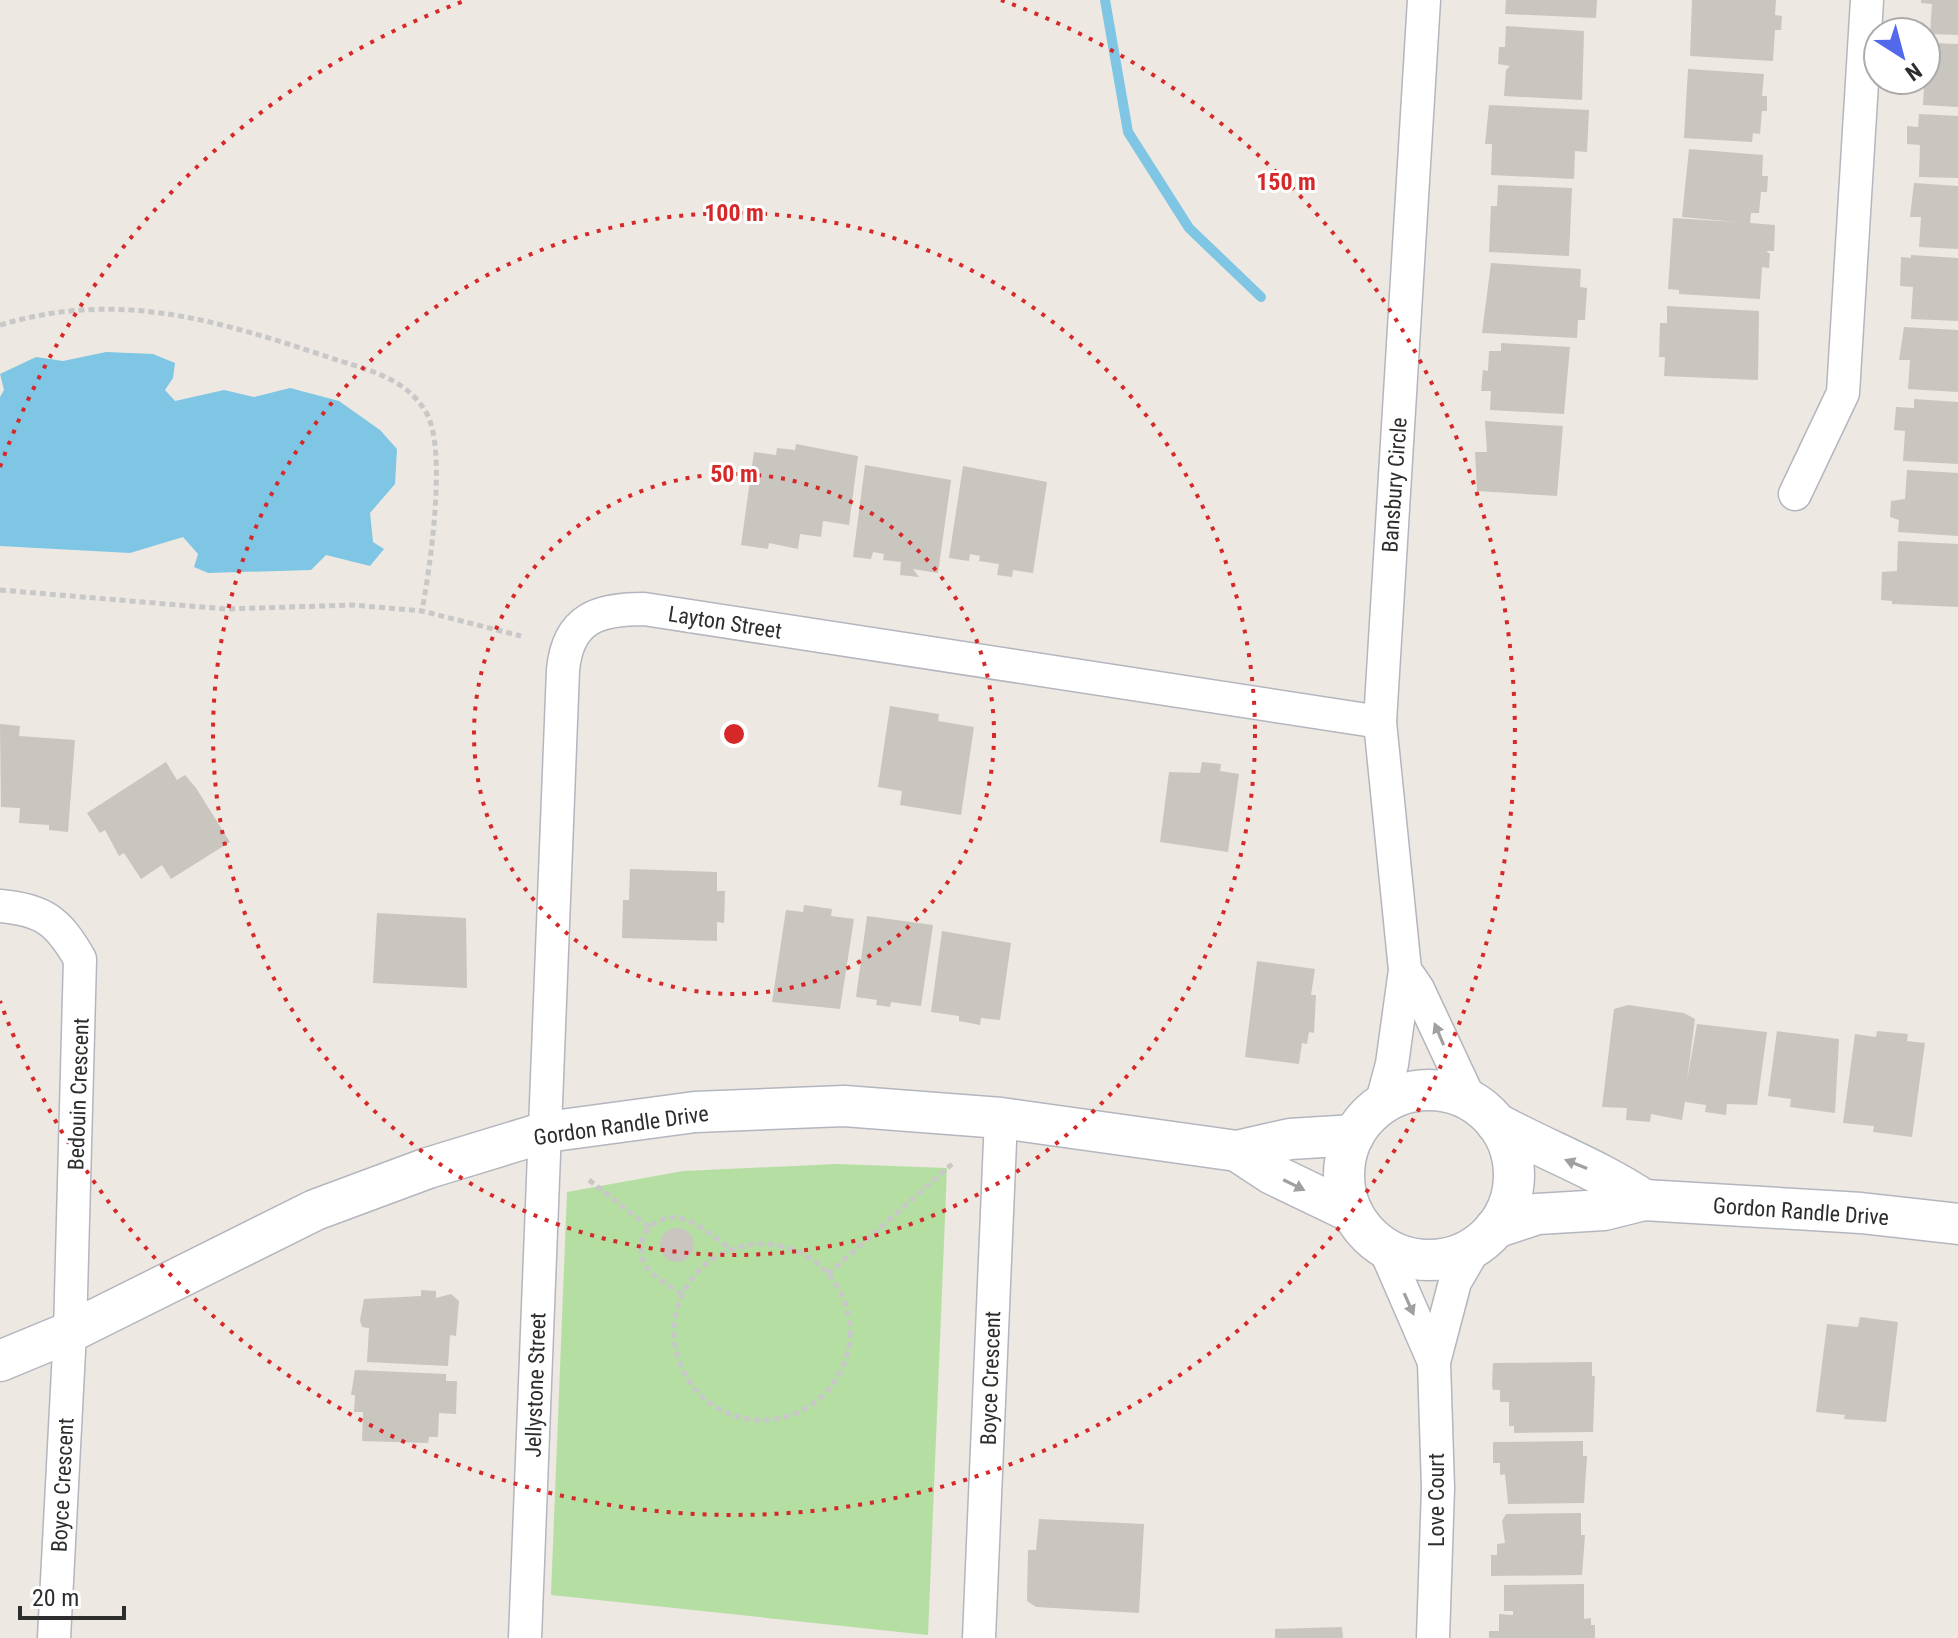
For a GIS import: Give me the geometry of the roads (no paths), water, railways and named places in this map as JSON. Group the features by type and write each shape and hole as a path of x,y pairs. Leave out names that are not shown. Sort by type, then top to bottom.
{"street":[{"name":"Bansbury Circle","path":"1381,1105 1392,1064 1405,970 1380,722 1424,0"},
{"path":"1795,494 1843,393 1867,0"},
{"name":"Layton Street","path":"546,1132 565,654 582,623 602,613 644,609 1380,722"},
{"name":"Bedouin Crescent","path":"0,906 31,909 50,920 67,936 80,959 70,1332"},
{"name":"Bansbury Circle","path":"1405,970 1483,1112"},
{"path":"1483,1112 1511,1152 1513,1184 1504,1215 1485,1237 1446,1258 1430,1259 1413,1258 1384,1247 1371,1238 1353,1213 1347,1198 1344,1166 1354,1135 1381,1105 1424,1090 1440,1090 1483,1112 1566,1160 1610,1177 1644,1200"},
{"name":"Gordon Randle Drive","path":"0,1361 70,1332 315,1210 428,1168 546,1132 770,1106 925,1110 1237,1151 1290,1139 1354,1135"},
{"name":"Boyce Crescent","path":"979,1638 1001,1118"},
{"name":"Jellystone Street","path":"525,1638 546,1132"},
{"name":"Gordon Randle Drive","path":"1237,1151 1272,1174 1353,1213"},
{"name":"Gordon Randle Drive","path":"1485,1237 1537,1214 1604,1210 1644,1200 1861,1213 1958,1224"},
{"name":"Love Court","path":"1433,1638 1438,1488 1434,1362 1455,1282 1485,1237"},
{"name":"Love Court","path":"1384,1247 1434,1362"},
{"name":"Boyce Crescent","path":"54,1638 70,1332"}],"water":[{"path":"106,352 153,354 175,363 173,378 165,390 175,401 224,390 254,397 290,388 339,401 380,430 397,449 395,484 370,513 373,542 384,549 370,566 326,555 311,570 208,573 194,567 198,554 183,537 130,553 0,546 0,397 4,390 0,374 36,357 63,361"}],"waterway":[{"path":"1105,0 1128,132 1189,228 1261,297"}]}
